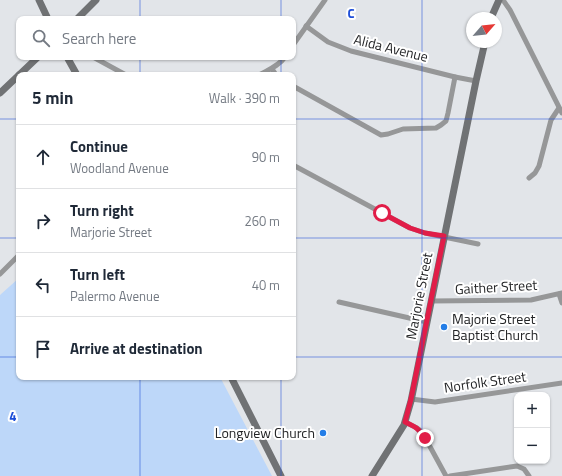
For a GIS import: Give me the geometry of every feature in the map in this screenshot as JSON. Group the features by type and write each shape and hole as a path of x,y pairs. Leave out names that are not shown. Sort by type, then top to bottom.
{"street":[{"path":"39,0 47,16"},
{"path":"80,16 96,0"},
{"path":"296,41 325,0"},
{"path":"494,12 500,0"},
{"path":"503,0 510,10 561,111 550,120 539,166 535,173 529,178"},
{"name":"Alida Avenue","path":"306,26 328,42 351,51 476,81"},
{"name":"Marjorie Street","path":"372,476 404,425 411,399 484,48"},
{"path":"22,72 35,60"},
{"path":"69,60 75,72"},
{"path":"98,60 120,72"},
{"path":"265,72 284,60"},
{"path":"272,68 274,72"},
{"path":"296,88 381,135 403,128 436,128 441,125 446,121 455,77"},
{"path":"0,93 16,78"},
{"path":"296,167 410,228 425,233 478,244"},
{"path":"0,274 16,258"},
{"path":"560,294 562,303"},
{"name":"Gaither Street","path":"431,302 531,300 560,294"},
{"path":"339,302 427,322"},
{"path":"233,380 281,476"},
{"name":"Norfolk Street","path":"411,399 435,402 562,383"},
{"path":"405,422 422,432 446,476"},
{"path":"450,476 517,466 522,468 529,476"}],"shaded area":[{"path":"16,281 16,380 222,380 272,476 0,476 0,295"}],"place":[{"name":"Majorie Street Baptist Church","path":"444,327"},
{"name":"Longview Church","path":"323,433"}],"route":[{"path":"382,213 410,228 425,233 444,236 405,422 417,428 422,432 425,438"}]}
